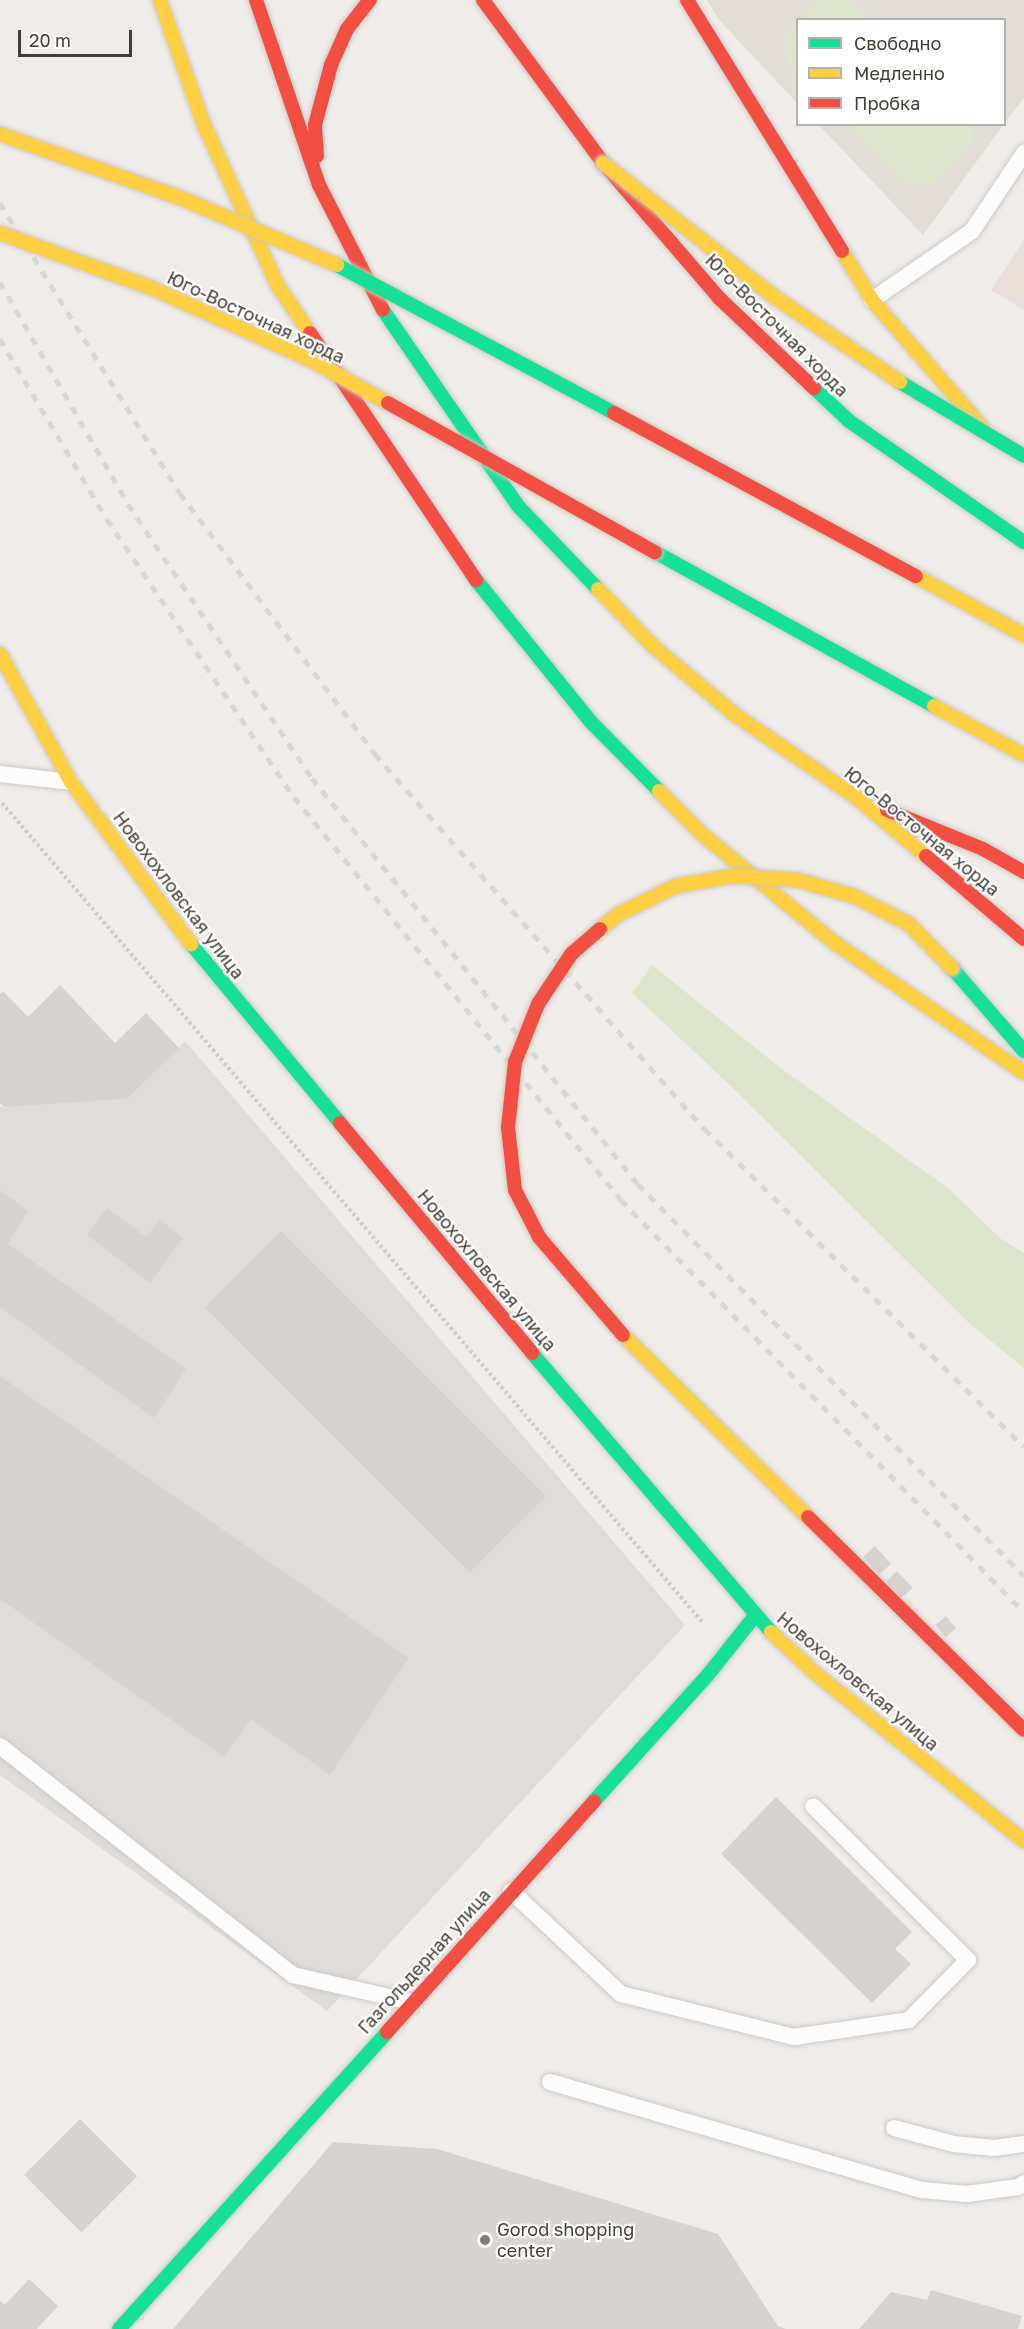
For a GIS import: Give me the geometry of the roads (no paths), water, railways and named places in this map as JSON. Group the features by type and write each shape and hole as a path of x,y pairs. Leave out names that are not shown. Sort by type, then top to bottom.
{"main road":[{"path":"160,0 204,125 278,286 493,604 592,723 702,835 835,943 1024,1073"},
{"name":"Юго-Восточная хорда","path":"256,0 319,185 387,318 518,506 654,647 734,714 857,798 1024,939"},
{"path":"319,185 315,125 331,65 347,29 370,0"},
{"name":"Юго-Восточная хорда","path":"483,0 603,163 719,298 849,421 1024,542"},
{"path":"687,1 872,300 991,438 1024,466"},
{"path":"0,134 181,198 351,271 1024,635"},
{"path":"603,163 776,298 887,375 1024,456"},
{"name":"Юго-Восточная хорда","path":"0,233 152,288 315,362 1024,755"},
{"name":"Новохохловская улица","path":"0,654 71,782 198,954 754,1617 815,1673 1024,1841"},
{"path":"857,798 983,849 1024,872"},
{"path":"1024,1051 909,924 856,897 798,880 734,876 676,886 617,915 572,953 538,1004 515,1062 508,1127 515,1190 534,1228 607,1320 1024,1730"},
{"name":"Газгольдерная улица","path":"120,2329 411,2002 706,1676 754,1617"}],"lane":[{"path":"872,300 972,231 1024,153"},
{"path":"0,774 71,782"},
{"path":"0,1746 293,1975 411,2002"},
{"path":"511,1891 621,1994 794,2037 909,2020 968,1960 813,1806"},
{"path":"550,2082 922,2190 967,2194 1019,2187 1024,2182"},
{"path":"894,2128 954,2144 994,2148 1024,2144"}],"railway":[{"path":"0,203 180,493 375,754 705,1129 1024,1447"},
{"path":"0,282 128,504 312,778 638,1184 1024,1576"},
{"path":"0,339 107,519 294,797 621,1200 1024,1612"}],"place":[{"name":"Gorod shopping center","path":"485,2240"}]}
